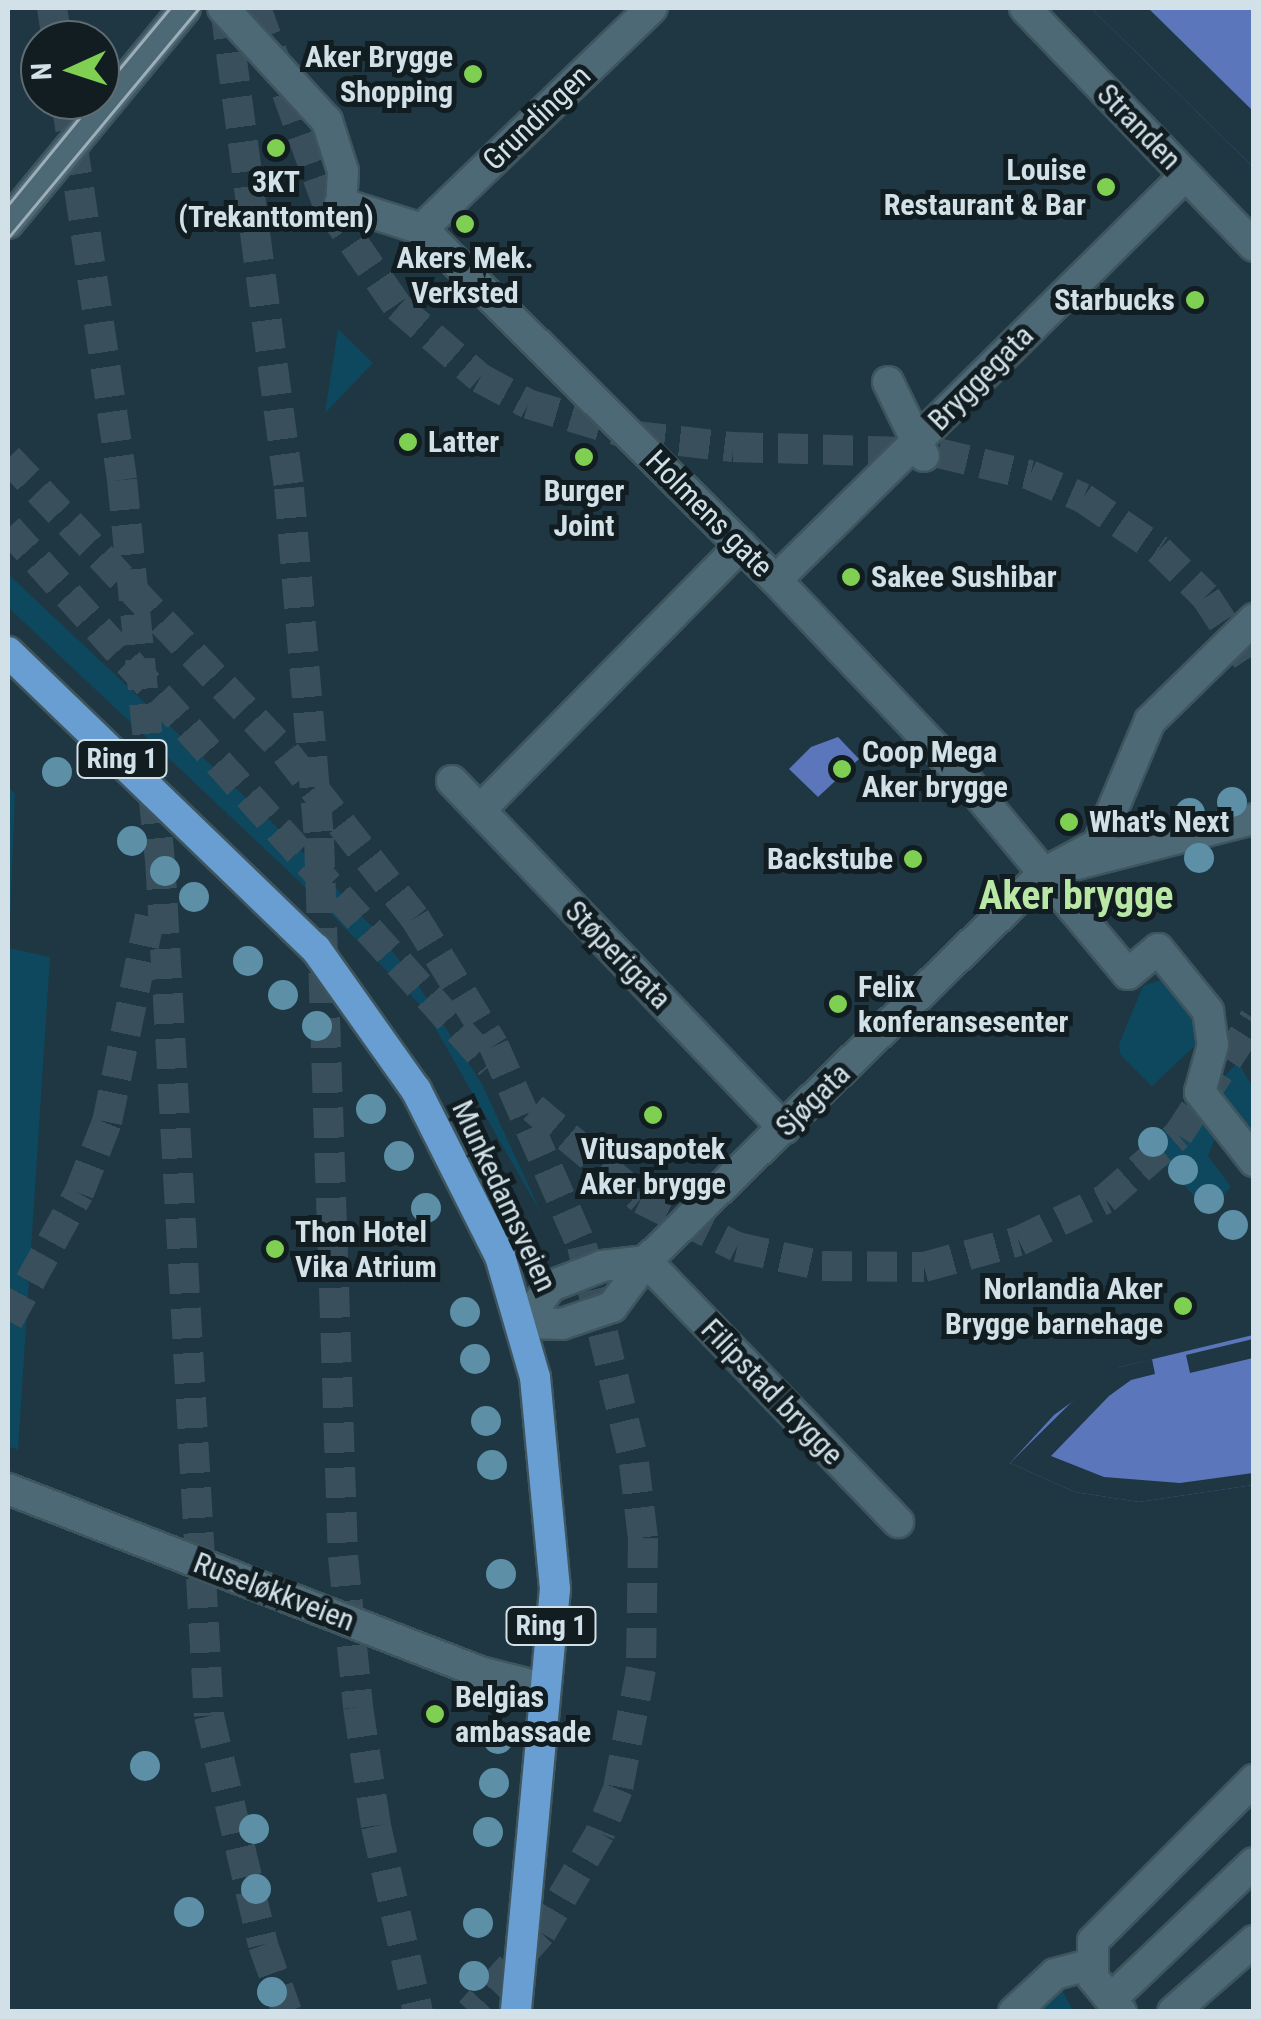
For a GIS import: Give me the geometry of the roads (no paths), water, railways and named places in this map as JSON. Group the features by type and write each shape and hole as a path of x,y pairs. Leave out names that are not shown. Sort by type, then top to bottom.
{"highway":[{"name":"Munkedamsveien","path":"8,652 235,868 352,993 444,1139 523,1323 546,1440 555,1588 516,2012"},
{"name":"Munkedamsveien","path":"526,1930 530,2012"}],"street":[{"path":"8,222 185,8"},
{"name":"Holmens gate","path":"224,8 326,121 343,171 341,198 422,229 776,580 1044,873 1128,974 1158,949 1208,1012 1213,1045 1200,1092 1254,1161"},
{"name":"Grundingen","path":"422,229 652,8"},
{"name":"Stranden","path":"1025,8 1254,246"},
{"name":"Bryggegata","path":"776,580 920,449 1185,176"},
{"path":"888,382 920,449"},
{"path":"480,810 742,546"},
{"path":"1044,873 1098,844 1150,721 1254,619"},
{"name":"Støperigata","path":"452,781 784,1129"},
{"path":"1044,873 1254,819"},
{"name":"Sjøgata","path":"523,1323 562,1324 612,1307 646,1261 749,1176 784,1129 1044,873"},
{"path":"523,1323 551,1286 602,1266 646,1261"},
{"name":"Filipstad brygge","path":"646,1261 898,1522"},
{"name":"Ruseløkkveien","path":"8,1489 480,1672 543,1688"},
{"path":"1254,1780 1092,1940 1088,1965 1116,2006 1254,1863"},
{"path":"1173,2012 1254,1941"},
{"path":"1014,2012 1055,1974 1088,1965"}],"water":[{"path":"1091,8 1253,8 1253,167"},
{"path":"838,737 859,759 818,797 789,769 811,747"},
{"path":"1253,1335 1253,1485 1139,1502 1075,1492 1010,1463 1054,1415 1120,1367"}],"tunnel":[{"path":"52,8 54,20"},
{"path":"225,8 289,488 319,838 343,1556 358,1707 376,1826 418,2012"},
{"path":"256,8 328,206 398,307 480,378 528,404 635,436 733,447 938,453 1030,475 1083,498 1159,550 1206,597 1254,670"},
{"path":"69,120 122,480 160,859 209,1716 263,1945 287,2012"},
{"path":"8,458 286,753 415,918 494,1046 582,1246 634,1463 643,1538 641,1669 618,1789 600,1833 541,1933 470,2012"},
{"path":"8,528 490,1065"},
{"path":"8,1321 79,1193 107,1122 150,916"},
{"path":"533,1108 641,1199 737,1247 822,1266 924,1267 1019,1241 1105,1199 1178,1135 1254,1019"}],"tram line":[{"path":"120,68 170,8"},
{"path":"8,238 199,8"},
{"path":"8,205 78,120"}],"place":[{"name":"Aker Brygge Shopping","path":"473,74"},
{"name":"3KT (Trekanttomten)","path":"276,148"},
{"name":"Louise Restaurant & Bar","path":"1106,187"},
{"name":"Akers Mek. Verksted","path":"465,224"},
{"name":"Starbucks","path":"1195,300"},
{"name":"Latter","path":"408,442"},
{"name":"Burger Joint","path":"584,457"},
{"name":"Sakee Sushibar","path":"851,577"},
{"name":"Coop Mega Aker brygge","path":"842,769"},
{"name":"What's Next","path":"1069,822"},
{"name":"Backstube","path":"913,859"},
{"name":"Felix konferansesenter","path":"838,1004"},
{"name":"Vitusapotek Aker brygge","path":"653,1115"},
{"name":"Thon Hotel Vika Atrium","path":"275,1249"},
{"name":"Norlandia Aker Brygge barnehage","path":"1183,1306"},
{"name":"Belgias ambassade","path":"435,1714"}],"district":[{"name":"Aker brygge","path":"1076,896"}]}
